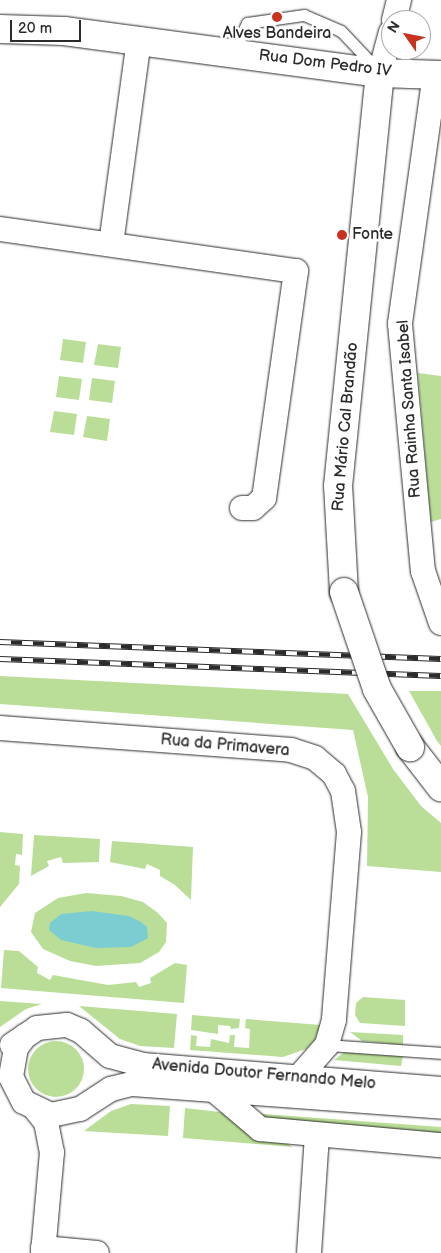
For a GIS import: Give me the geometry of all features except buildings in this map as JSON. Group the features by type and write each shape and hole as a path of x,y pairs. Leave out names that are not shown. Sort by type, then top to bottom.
{"street":[{"name":"Rua Dom Pedro IV","path":"0,29 64,31 139,39 380,73 438,75"},
{"path":"111,244 139,39"},
{"path":"380,73 383,60"},
{"name":"Rua Mário Cal Brandão","path":"380,73 338,486 344,592 377,689 410,748 441,787"},
{"name":"Rua Rainha Santa Isabel","path":"438,75 400,324 423,571 441,622"},
{"path":"0,229 296,270 264,498 253,508 242,508"},
{"name":"Rua da Primavera","path":"0,728 291,750 315,758 334,774 343,791 349,832 334,1020 327,1044 298,1078"},
{"name":"Avenida Doutor Fernando Melo","path":"0,1050 44,1026 67,1025 81,1031 110,1056 143,1065 441,1089"},
{"path":"25,1036 11,1062 11,1077 8,1086 37,1111 46,1122 52,1152 43,1251 97,1253"},
{"path":"52,1152 66,1121 86,1104 99,1086 102,1070 100,1055 93,1041"},
{"name":"Avenida Doutor Fernando Melo","path":"37,1111 58,1115 131,1084 441,1107"},
{"name":"Avenida Doutor Fernando Melo","path":"213,1089 260,1128 318,1135 441,1145"},
{"path":"309,1253 318,1135"}],"lane":[{"path":"234,52 246,23 304,15 341,31 380,73"},
{"path":"327,1044 441,1053"}],"green space":[{"path":"63,339 86,342 83,363 60,360"},
{"path":"98,344 121,347 118,368 94,365"},
{"path":"418,373 441,376 441,519 431,522"},
{"path":"59,376 82,379 79,400 56,397"},
{"path":"92,378 115,381 112,403 89,400"},
{"path":"54,411 77,414 74,435 50,432"},
{"path":"87,416 110,419 107,441 83,437"},
{"path":"0,676 348,694 393,769 421,806 441,823 441,872 367,866 368,797 353,730 0,704"},
{"path":"409,691 441,691 441,746 437,741"},
{"path":"0,832 23,834 22,855 16,854 15,865 20,866 19,884 0,907"},
{"path":"34,835 100,839 99,862 63,863 61,857 47,861 49,866 31,876"},
{"path":"112,841 193,847 191,900 175,885 160,876 160,870 147,864 145,869 110,862"},
{"path":"86,893 121,896 143,902 158,913 167,923 166,942 159,952 140,963 96,966 70,961 43,949 31,932 35,913 58,898"},
{"path":"4,950 19,951 38,967 37,973 50,980 53,975 108,985 136,982 139,987 151,983 150,978 175,963 187,965 184,1003 1,988"},
{"path":"363,997 405,1000 405,1026 360,1023 355,1015 356,1003"},
{"path":"0,1001 42,1004 26,1009 0,1027"},
{"path":"79,1006 177,1014 174,1048 140,1046 120,1039"},
{"path":"192,1015 240,1019 239,1028 231,1029 230,1026 218,1025 218,1034 191,1030"},
{"path":"246,1019 321,1025 314,1041 306,1049 283,1057 190,1050 191,1035 197,1036 196,1046 210,1047 211,1039 229,1043 230,1035 235,1035 234,1047 249,1048 250,1029 245,1028"},
{"path":"350,1032 403,1035 403,1045 362,1041"},
{"path":"51,1041 61,1041 76,1049 82,1058 84,1069 82,1080 76,1089 61,1097 51,1097 40,1092 33,1085 28,1074 28,1064 33,1053 40,1046"},
{"path":"346,1051 403,1056 401,1066 334,1060"},
{"path":"131,1104 170,1106 168,1136 84,1131 111,1111"},
{"path":"185,1108 228,1113 293,1147 183,1138"},
{"path":"251,1113 441,1127 441,1137 262,1122"}],"water":[{"path":"92,911 129,916 147,927 148,938 131,947 96,948 61,940 49,930 50,923 61,914"}],"railway":[{"path":"0,642 441,659"},
{"path":"0,659 441,676"}],"place":[{"name":"Alves Bandeira","path":"277,17"},
{"name":"Fonte","path":"342,235"}]}
